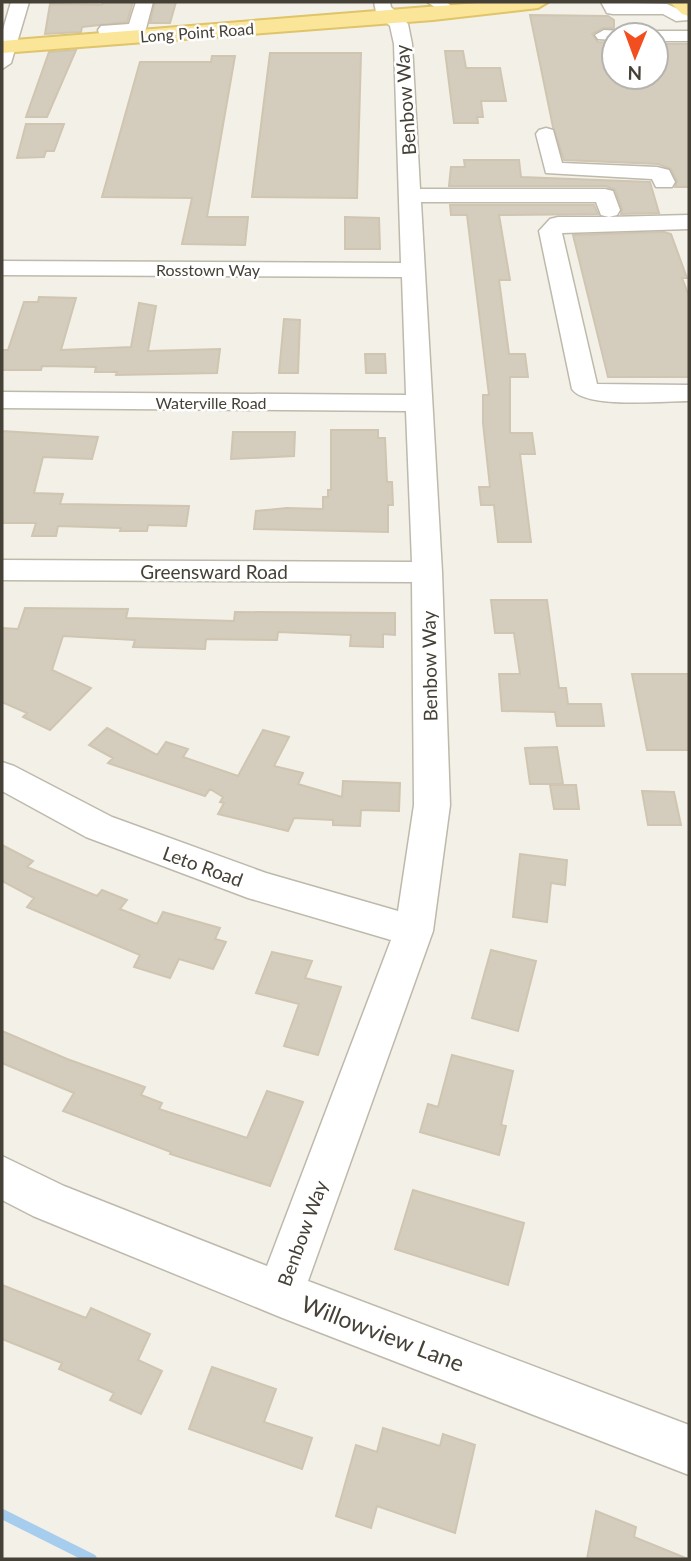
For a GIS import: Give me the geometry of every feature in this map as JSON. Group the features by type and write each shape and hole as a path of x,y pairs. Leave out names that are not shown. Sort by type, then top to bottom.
{"main road":[{"name":"Long Point Road","path":"4,52 136,32 473,2"},
{"name":"Long Point Road","path":"386,9 538,2"}],"street":[{"path":"4,52 20,2"},
{"path":"136,32 144,2"},
{"path":"610,2 613,9 654,6"},
{"name":"Benbow Way","path":"279,1294 414,931 432,804 427,572 414,270 418,181 403,44 399,24 386,9"},
{"path":"670,36 689,36"},
{"path":"546,134 554,169 657,173 664,182"},
{"path":"418,181 605,195"},
{"path":"685,213 558,224 550,231 585,389 596,393 689,393"},
{"name":"Rosstown Way","path":"2,268 414,270"},
{"name":"Waterville Road","path":"2,400 420,403"},
{"name":"Greensward Road","path":"2,570 427,572"},
{"name":"Leto Road","path":"2,775 99,827 261,887 414,931"},
{"name":"Willowview Lane","path":"2,1177 49,1201 279,1294 689,1450"}],"building":[{"path":"103,2 133,2 127,22 82,27 81,32 45,34 50,4 102,5"},
{"path":"155,2 176,2 170,23 150,23"},
{"path":"530,15 608,16 614,20 600,21 600,30 592,34 600,42 600,91 670,91 670,44 689,44 689,187 675,187 677,181 671,169 658,164 564,160 553,127"},
{"path":"76,50 47,117 26,117 49,52"},
{"path":"445,51 463,51 466,68 500,68 506,101 481,101 483,117 477,117 478,123 454,123"},
{"path":"270,53 361,53 357,198 252,197"},
{"path":"212,56 235,56 207,217 248,217 245,245 182,244 192,198 102,197 140,62 211,62"},
{"path":"26,124 64,124 54,151 46,151 44,157 17,158"},
{"path":"464,160 519,160 521,177 650,182 659,213 621,214 622,209 615,190 606,186 449,186 451,167 465,167"},
{"path":"450,205 594,205 598,214 499,215 510,280 499,280 509,354 525,354 528,377 510,377 510,433 532,433 535,454 520,454 531,542 498,542 494,505 481,505 479,487 490,487 483,423 483,395 489,395 467,215 451,215"},
{"path":"345,217 379,218 380,249 345,249"},
{"path":"671,234 687,278 682,278 689,296 689,377 608,377 573,235"},
{"path":"39,297 76,298 61,350 131,347 139,303 156,306 148,351 220,349 217,373 116,375 117,372 95,372 96,367 42,366 41,370 2,370 2,350 8,350 24,302 38,302"},
{"path":"284,319 300,320 298,373 279,373"},
{"path":"365,354 385,354 386,373 366,373"},
{"path":"331,430 378,430 378,438 385,438 387,482 392,482 393,505 388,505 388,532 254,529 256,511 323,509 323,497 328,497 328,490 331,490"},
{"path":"2,431 98,437 92,459 43,457 34,493 63,494 60,504 189,506 186,526 148,525 147,531 120,531 121,528 58,526 56,536 32,536 36,523 2,523"},
{"path":"233,432 295,432 294,456 231,459"},
{"path":"491,600 547,600 559,688 566,688 568,704 601,704 604,726 557,726 555,712 502,711 499,674 520,674 514,633 495,633"},
{"path":"25,608 128,609 126,618 234,621 235,612 395,613 395,635 383,634 383,647 350,646 351,635 278,632 277,640 206,639 205,649 133,647 135,640 63,636 52,670 91,688 50,730 23,717 27,713 2,702 2,628 18,629"},
{"path":"632,674 689,674 689,750 647,750"},
{"path":"107,728 157,755 166,742 188,749 183,757 238,776 263,730 289,737 274,766 303,773 298,784 342,797 343,781 400,783 399,811 361,810 360,826 333,825 333,820 294,818 288,831 218,814 224,803 220,802 223,797 210,789 205,796 108,763 113,758 89,745"},
{"path":"557,747 563,784 530,784 525,748"},
{"path":"550,785 576,785 579,809 554,809"},
{"path":"642,791 674,792 681,825 648,825"},
{"path":"2,845 33,861 27,867 97,896 102,890 127,900 120,909 157,924 163,912 220,928 215,939 226,942 213,969 179,959 170,978 134,967 140,955 27,907 34,898 2,881"},
{"path":"520,854 567,860 565,885 551,883 547,922 513,917"},
{"path":"491,950 536,961 518,1031 472,1018"},
{"path":"272,952 312,961 305,978 341,987 318,1055 284,1046 299,1004 256,993"},
{"path":"2,1031 67,1059 145,1087 141,1095 162,1103 159,1109 247,1138 267,1091 303,1102 270,1186 170,1154 171,1152 63,1111 74,1093 2,1063"},
{"path":"452,1055 513,1071 501,1125 506,1126 499,1155 420,1132 428,1104 438,1107"},
{"path":"413,1190 524,1223 508,1285 395,1249"},
{"path":"2,1285 86,1318 91,1308 150,1334 138,1360 162,1371 141,1414 110,1400 114,1393 59,1369 62,1363 2,1339"},
{"path":"212,1367 276,1389 264,1422 312,1438 302,1469 189,1429"},
{"path":"383,1428 440,1446 443,1434 475,1445 455,1533 377,1506 371,1528 336,1516 356,1445 377,1452"},
{"path":"596,1511 636,1527 634,1537 688,1559 587,1559"}],"waterway":[{"path":"2,1514 92,1559"}]}
